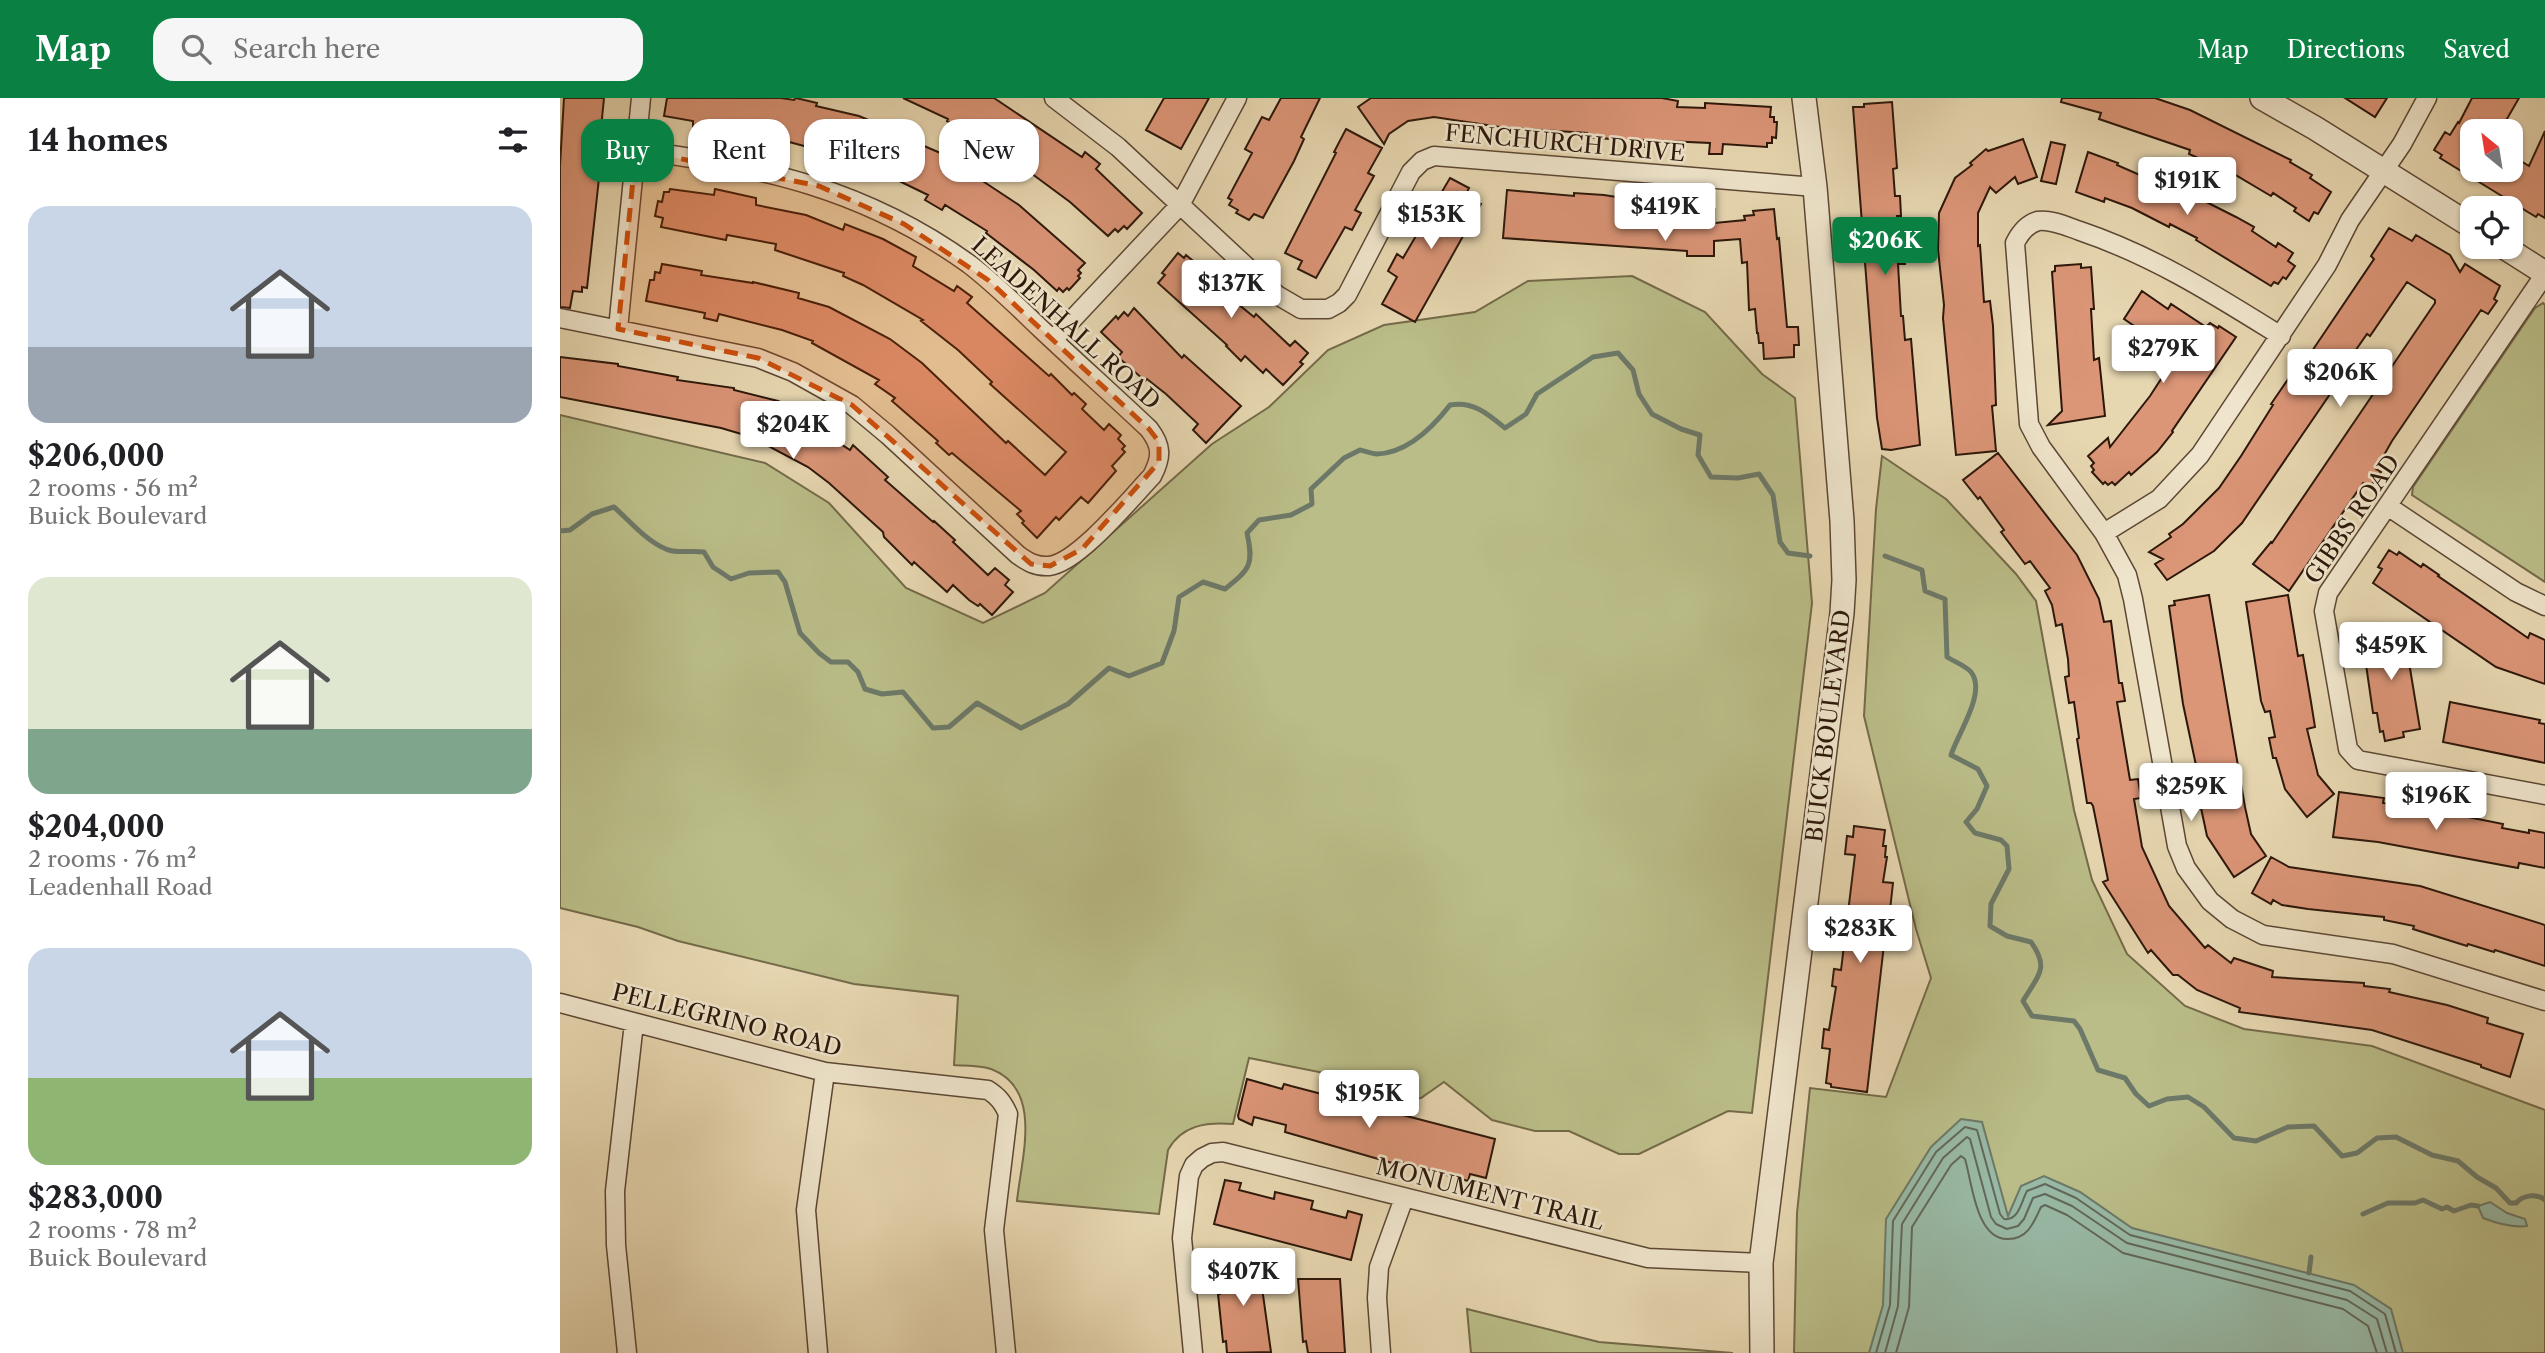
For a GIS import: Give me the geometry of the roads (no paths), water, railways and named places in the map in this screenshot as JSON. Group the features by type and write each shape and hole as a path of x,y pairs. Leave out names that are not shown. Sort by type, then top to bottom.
{"street":[{"path":"639,119 641,98"},
{"name":"FENCHURCH DRIVE","path":"1054,98 1118,147 1277,295 1301,309 1328,309 1347,295 1411,172 1422,161 1434,156 1815,187"},
{"path":"1053,340 1181,205 1237,98"},
{"name":"BUICK BOULEVARD","path":"1762,1353 1761,1263 1840,636 1844,580 1842,521 1815,187 1804,98"},
{"path":"2262,98 2460,219"},
{"path":"2104,533 2159,499 2200,455 2327,265 2350,220 2402,144 2427,98"},
{"name":"LEADENHALL ROAD","path":"560,318 758,358 823,387 852,405 888,435 1031,564 1050,566 1082,549 1152,476 1159,462 1160,451 1159,442 1149,429 970,265 904,224 819,186 787,177 674,157"},
{"path":"618,329 633,182"},
{"path":"2281,336 2169,268 2115,243 2057,223 2039,221 2021,232 2015,243 2029,424 2041,447 2104,533 2122,564 2133,599 2177,846 2186,868 2210,901 2232,919 2263,934 2393,954 2545,1001"},
{"path":"2523,259 2545,273"},
{"name":"GIBBS ROAD","path":"2545,273 2325,601 2324,611 2348,749 2358,760 2545,795"},
{"path":"2389,507 2516,592 2545,606"},
{"name":"PELLEGRINO ROAD","path":"560,1003 824,1072 988,1090 997,1096 1008,1114 994,1230 1006,1353"},
{"path":"627,1353 616,1245 615,1191 634,1023"},
{"path":"818,1353 806,1210 824,1072"},
{"name":"MONUMENT TRAIL","path":"1194,1353 1182,1238 1189,1176 1202,1158 1212,1153 1223,1152 1648,1258 1761,1263"},
{"path":"1381,1353 1377,1298 1379,1267 1404,1198"}],"water":[{"path":"1961,1119 1982,1122 2008,1216 2021,1186 2044,1176 2080,1192 2132,1228 2354,1285 2391,1309 2403,1353 1869,1353 1883,1305 1886,1219 1931,1147"},
{"path":"2490,1202 2507,1213 2525,1219 2527,1226 2505,1225 2483,1218 2478,1206"}],"waterway":[{"path":"560,531 570,530 592,514 614,507 645,536 659,545 674,551 704,552 713,567 731,579 749,573 778,572 785,582 800,633 831,662 848,662 858,672 865,689 882,694 903,692 933,728 949,727 977,703 1021,728 1068,704 1109,668 1129,676 1162,663 1174,631 1179,597 1203,582 1225,589 1245,571 1250,560 1247,533 1259,520 1291,515 1312,504 1311,489 1344,458 1360,450 1377,454 1399,449 1427,430 1450,405 1473,407 1486,413 1505,428 1526,414 1537,394 1593,357 1618,353 1633,370 1639,394 1652,414 1681,429 1700,435 1698,455 1711,477 1738,478 1759,474 1773,495 1780,542 1788,553 1810,556"},
{"path":"1885,556 1922,570 1925,591 1945,599 1947,657 1969,670 1975,680 1974,701 1951,755 1978,769 1987,786 1977,809 1966,822 1975,833 2001,840 2007,846 2009,869 1991,904 1990,926 2007,936 2031,942 2037,951 2040,972 2023,1001 2032,1016 2074,1021 2098,1070 2125,1078 2149,1106 2167,1099 2188,1097 2204,1107 2234,1138 2256,1141 2288,1127 2314,1126 2342,1156 2357,1153 2377,1138 2396,1137 2432,1155 2458,1161 2496,1188 2510,1203 2530,1196 2545,1200"},
{"path":"2363,1214 2388,1203 2415,1203 2423,1200 2442,1209 2447,1207 2454,1211 2471,1205 2478,1206"},
{"path":"2309,1273 2311,1257"}]}
